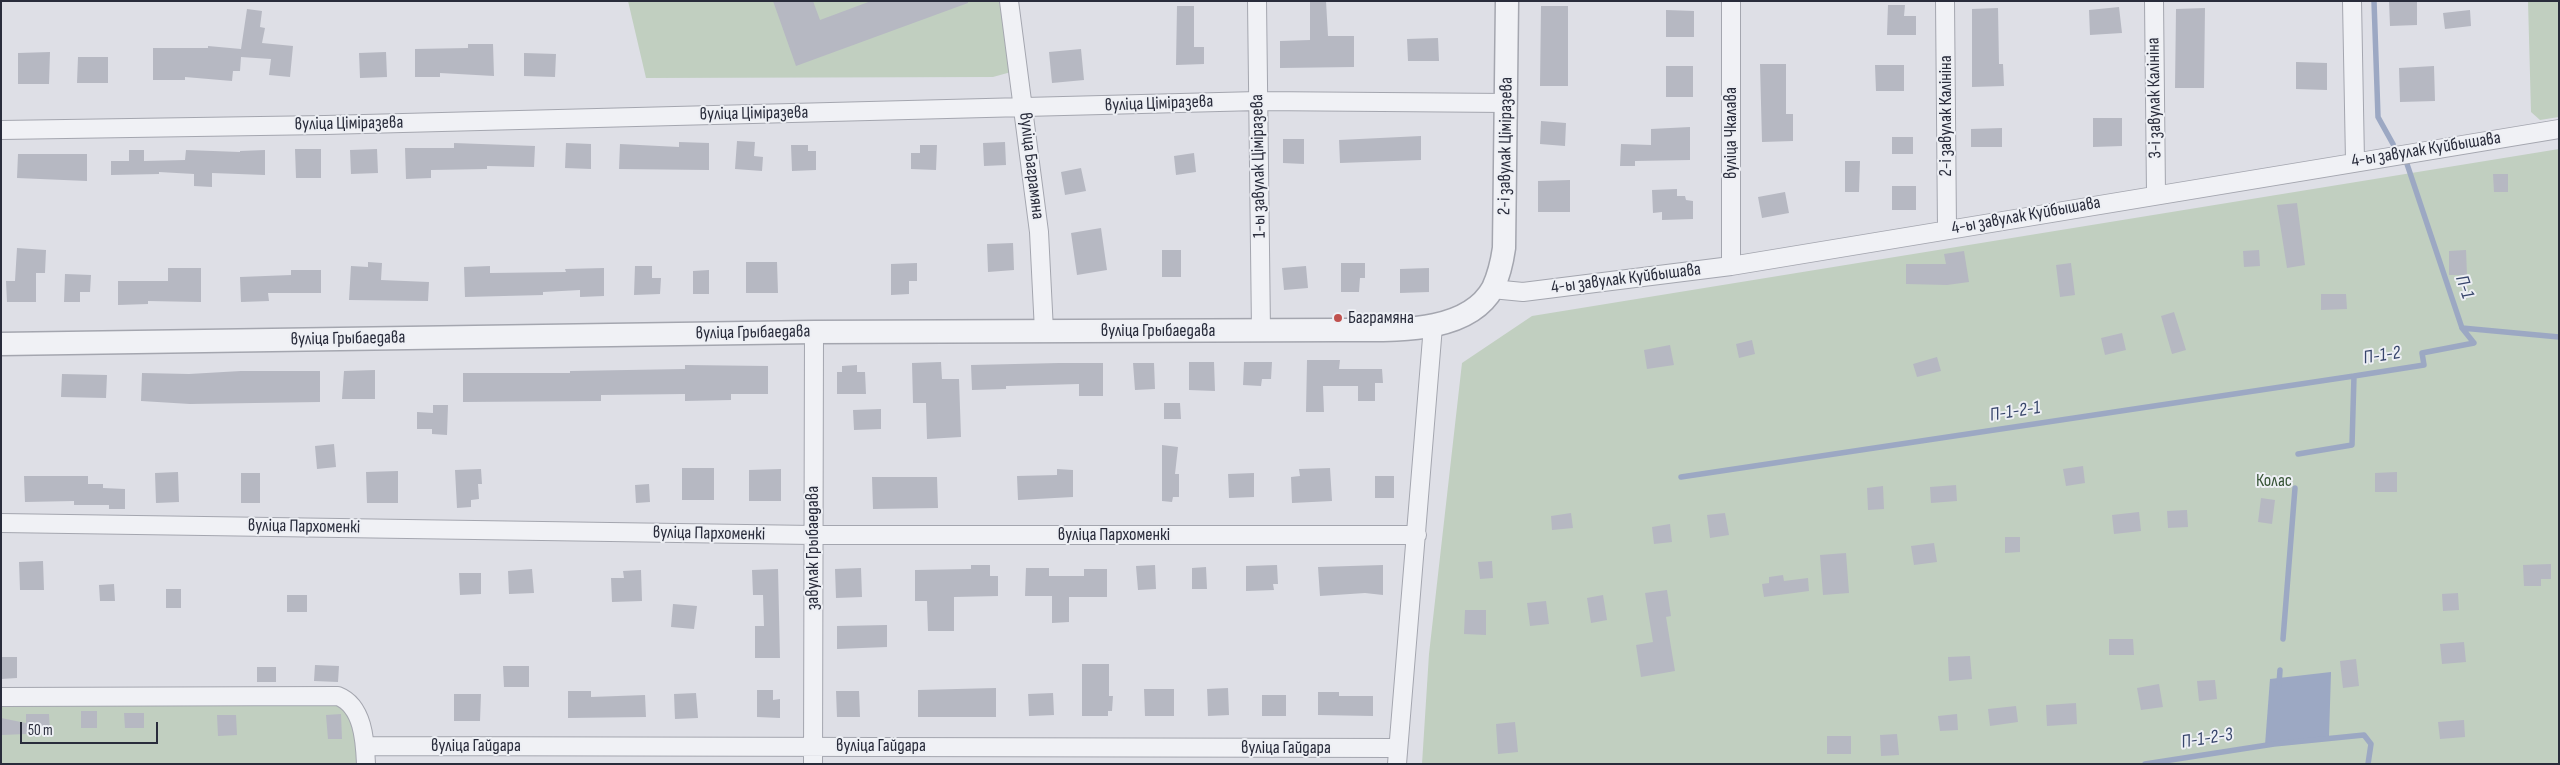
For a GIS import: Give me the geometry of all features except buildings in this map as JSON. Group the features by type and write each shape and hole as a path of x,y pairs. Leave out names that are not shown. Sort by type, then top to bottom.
{"street":[{"name":"вуліца Баграмяна","path":"1009,1 1029,170 1039,232 1044,331"},
{"name":"1-ы завулак Ціміразева","path":"1257,1 1261,331"},
{"name":"2-і завулак Ціміразева","path":"1492,289 1500,270 1504,248 1507,1"},
{"name":"вуліца Чкалава","path":"1730,1 1732,266"},
{"name":"2-і завулак Калініна","path":"1945,1 1947,230"},
{"name":"3-і завулак Калініна","path":"2154,1 2156,194"},
{"path":"2352,1 2355,161"},
{"name":"вуліца Ціміразева","path":"1,130 325,125 1258,101 1507,103"},
{"name":"4-ы завулак Куйбышава","path":"1492,289 1524,292 1732,266 2355,161 2559,129"},
{"name":"вуліца Грыбаедава","path":"1,344 814,332 1401,329 1433,326 1454,320 1477,307 1492,289"},
{"path":"1397,756 1433,326"},
{"name":"завулак Грыбаедава","path":"813,764 814,332"},
{"name":"вуліца Пархоменкі","path":"1,523 813,535 1417,535"},
{"path":"1,697 338,696 346,699 353,707 366,755"},
{"name":"вуліца Гайдара","path":"366,755 814,746 1397,756"}],"green space":[{"path":"628,1 999,1 1011,72 993,77 646,78"},
{"path":"2528,1 2559,1 2559,117 2540,120 2531,112"},
{"name":"Колас","path":"2559,149 2559,764 1422,764 1429,654 1462,363 1532,316"},
{"path":"1,703 338,706 351,718 356,745 356,764 1,764"}],"water":[{"path":"2331,672 2329,737 2265,745 2270,679"}],"waterway":[{"name":"П-1","path":"2374,1 2378,117 2393,144"},
{"name":"П-1","path":"2407,164 2462,328 2559,337"},
{"name":"П-1-2","path":"2298,454 2352,445 2354,376 2424,365 2422,353 2474,343 2462,328"},
{"name":"П-1-2-1","path":"1681,477 2354,376"},
{"name":"П-1-2","path":"2283,639 2295,488"},
{"name":"П-1-2","path":"2279,685 2280,670"},
{"name":"П-1-2-3","path":"2145,764 2274,744 2364,735 2371,744 2368,764"}],"place":[{"name":"Баграмяна","path":"1338,318"}]}
